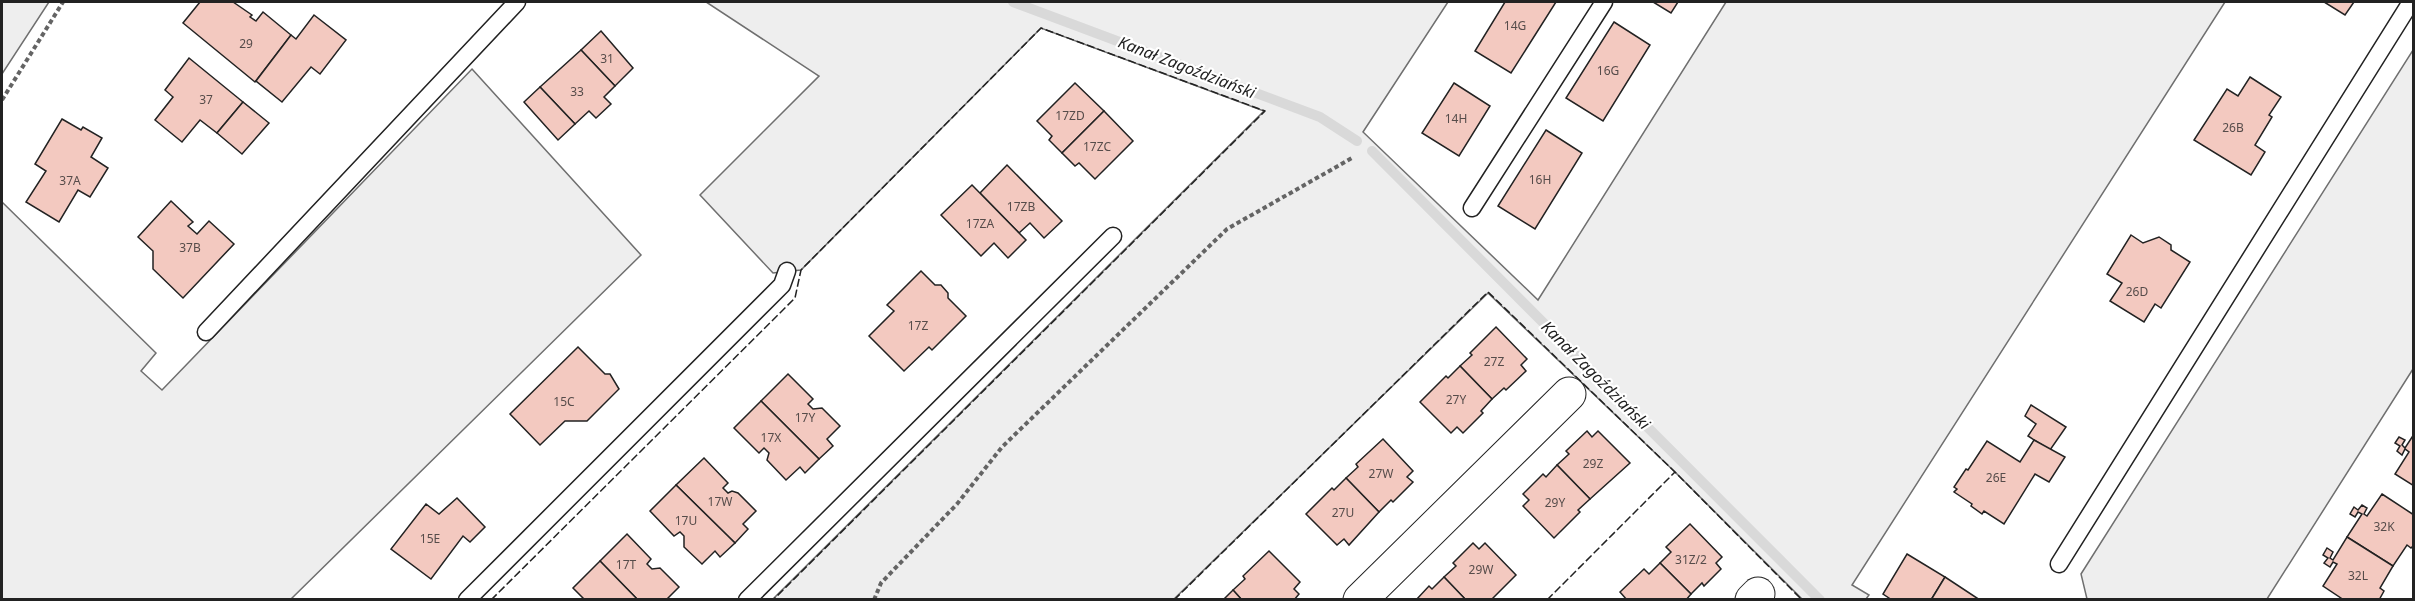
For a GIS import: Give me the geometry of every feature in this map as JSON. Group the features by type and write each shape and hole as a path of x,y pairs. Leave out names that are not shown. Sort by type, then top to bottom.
{"street":[{"path":"1360,600 1569,394"}],"lane":[{"path":"206,332 516,2"},
{"path":"1472,208 1604,2"},
{"path":"2059,564 2411,2"},
{"path":"747,600 1113,236"},
{"path":"467,600 782,285 787,271"}],"path":[{"path":"2,100 63,2"},
{"path":"874,600 881,583 957,504 1002,447 1227,229 1352,158"}],"shaded area":[{"path":"2,2 49,2 2,74"},
{"path":"706,2 1448,2 1363,132 1538,300 1726,2 2225,2 1852,585 1869,595 1866,599 1802,599 1675,472 1488,293 1174,599 773,599 1264,111 1041,28 801,270 773,273 700,195 819,76"},
{"path":"2413,50 2413,369 2267,599 2087,599 2081,574"},
{"path":"472,69 641,255 291,599 2,599 2,202 156,353 141,371 162,390"}],"building":[{"path":"200,2 233,2 252,15 250,17 256,21 263,12 291,35 255,82 183,23"},
{"path":"1505,2 1556,2 1511,73 1475,51"},
{"path":"1653,2 1678,2 1671,13"},
{"path":"2324,2 2354,2 2345,15"},
{"path":"314,15 346,40 320,74 311,67 282,102 256,81 291,35 296,39"},
{"path":"1614,22 1650,45 1603,121 1566,98"},
{"path":"601,31 633,68 615,86 581,50"},
{"path":"581,50 615,86 604,97 611,104 596,118 589,111 575,124 540,87"},
{"path":"189,58 243,102 217,133 200,120 182,142 155,120 173,97 165,90"},
{"path":"2250,77 2281,97 2269,115 2272,117 2255,145 2265,152 2251,175 2194,140 2227,89 2238,96"},
{"path":"1075,83 1104,111 1062,153 1049,140 1052,136 1037,121"},
{"path":"1454,83 1490,106 1459,156 1422,133"},
{"path":"540,87 575,124 558,140 524,102"},
{"path":"243,102 269,123 242,154 217,133"},
{"path":"1104,111 1133,141 1095,179 1079,163 1075,166 1062,153"},
{"path":"62,119 102,138 91,157 108,168 90,197 78,190 59,222 26,202 46,171 35,164"},
{"path":"1546,130 1582,153 1535,229 1498,206"},
{"path":"1007,165 1062,221 1044,238 1030,223 1019,233 980,193"},
{"path":"972,185 1026,240 1008,258 994,243 981,256 941,215"},
{"path":"171,201 193,222 188,226 197,234 209,221 234,244 183,298 153,269 153,251 138,237"},
{"path":"2131,235 2143,243 2159,237 2171,245 2171,250 2190,262 2161,308 2155,304 2144,322 2110,301 2122,283 2107,274"},
{"path":"921,271 935,285 941,285 948,293 948,298 966,316 932,350 929,347 904,371 869,336 894,311 887,305"},
{"path":"1496,327 1527,359 1521,365 1526,371 1506,390 1504,388 1492,399 1460,366"},
{"path":"578,347 605,374 610,374 619,389 587,421 565,421 540,445 510,414"},
{"path":"1460,366 1492,399 1481,411 1483,413 1463,433 1457,427 1451,433 1420,402 1446,376 1448,378"},
{"path":"788,374 813,399 808,404 813,409 822,408 840,426 827,439 833,446 819,459 761,401"},
{"path":"761,401 819,459 805,473 800,467 786,480 767,460 769,453 764,448 759,453 734,428"},
{"path":"2031,405 2066,427 2050,450 2028,436 2036,424 2025,416"},
{"path":"1587,431 1592,437 1598,431 1630,463 1590,499 1557,465 1569,454 1566,451"},
{"path":"2414,434 2414,486 2395,474 2409,452 2405,449 2402,455 2397,451 2400,446 2395,443 2399,437 2405,440 2402,445 2405,448"},
{"path":"1383,439 1413,471 1407,477 1413,482 1379,512 1346,478 1358,467 1356,464"},
{"path":"2034,440 2065,457 2049,482 2035,474 2004,524 1984,511 1982,514 1954,492 1957,489 1954,487 1987,441 2020,462"},
{"path":"704,458 728,483 723,488 728,493 732,491 738,493 756,511 743,524 748,529 735,543 676,485"},
{"path":"1557,465 1590,499 1554,538 1523,506 1529,500 1523,494 1543,474 1546,477"},
{"path":"1346,478 1379,512 1349,545 1344,539 1337,545 1306,514 1332,488 1334,490"},
{"path":"676,485 735,543 720,557 715,551 702,564 684,547 684,536 680,532 674,536 650,511"},
{"path":"2382,494 2414,515 2414,545 2411,548 2407,545 2393,566 2347,537 2362,514 2358,512 2355,517 2350,514 2354,507 2358,510 2362,505 2367,508 2364,514 2367,516"},
{"path":"457,498 485,527 470,542 463,536 431,579 391,549 426,504 439,514"},
{"path":"1690,524 1722,557 1716,563 1721,569 1704,586 1702,583 1691,594 1660,563 1671,552 1666,547"},
{"path":"627,534 651,559 647,564 652,569 660,568 679,587 666,600 638,600 600,561"},
{"path":"2347,537 2393,566 2380,588 2384,591 2379,600 2344,600 2323,586 2337,564 2333,562 2330,567 2324,563 2328,558 2323,555 2327,548 2333,552 2330,558 2333,560"},
{"path":"1473,543 1479,549 1485,543 1516,575 1491,600 1466,600 1444,577 1456,566 1453,563"},
{"path":"1269,551 1300,582 1294,589 1299,594 1294,600 1242,600 1233,590 1245,579 1243,576"},
{"path":"1907,554 1945,577 1931,600 1892,600 1883,594"},
{"path":"600,561 638,600 585,600 573,588"},
{"path":"1660,563 1691,594 1686,600 1627,600 1620,592 1644,569 1649,574"},
{"path":"1444,577 1466,600 1416,600 1429,586 1432,589"},
{"path":"1945,577 1980,600 1931,600"},
{"path":"1233,590 1242,600 1223,600"}],"waterway":[{"name":"Kanał Zagoździański","path":"1013,2 1320,117 1357,141"},
{"name":"Kanał Zagoździański","path":"1372,151 1820,600"}],"fence":[{"path":"491,600 795,298 801,270 1041,28 1265,111 773,600"},
{"path":"1174,600 1488,292 1675,472 1802,600"},
{"path":"1547,600 1675,472"}]}
